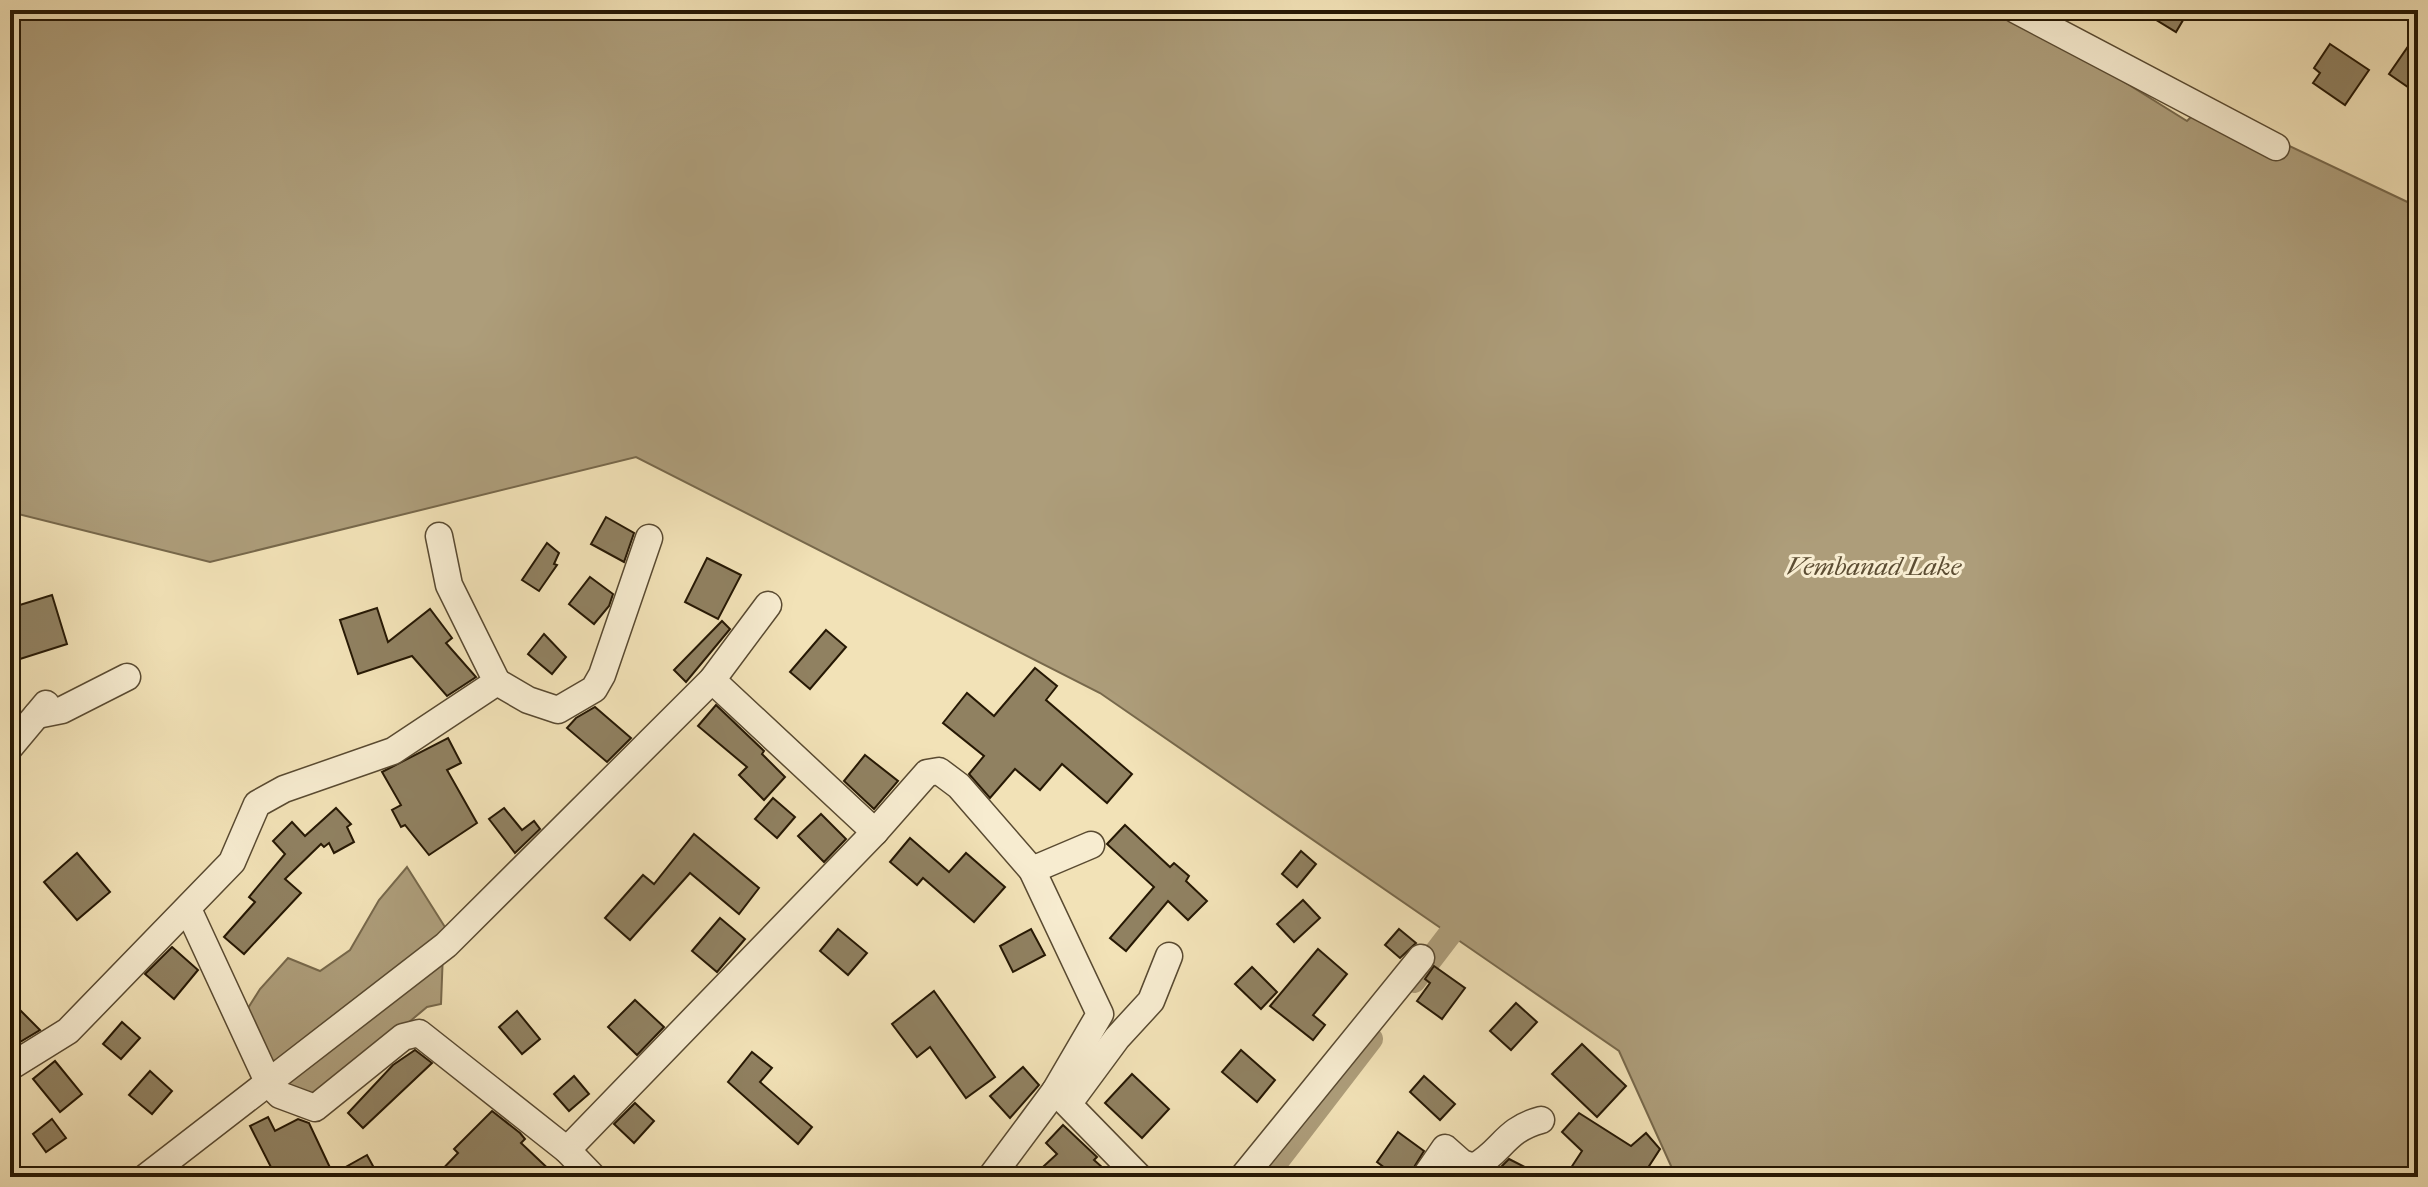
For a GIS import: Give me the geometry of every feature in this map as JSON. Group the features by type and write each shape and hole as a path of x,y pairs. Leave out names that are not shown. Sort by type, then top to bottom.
{"street":[{"path":"2027,13 2276,147"},
{"path":"439,536 449,585 497,682 528,700 558,710 594,689 602,675 649,538"},
{"path":"146,1177 446,945 712,680 768,605"},
{"path":"10,747 44,706 62,710 127,677"},
{"path":"712,680 875,832"},
{"path":"10,1067 68,1031 188,909 232,862 257,804 284,789 393,751 497,682"},
{"path":"567,1150 875,832 927,773 939,771 959,786 1032,870 1100,1014 1062,1097"},
{"path":"1032,870 1091,845"},
{"path":"188,909 269,1084 280,1095 315,1108 403,1037 419,1033 567,1150 593,1177"},
{"path":"991,1177 1151,1001 1169,956"},
{"path":"1243,1177 1421,958"},
{"path":"1062,1097 1139,1177"},
{"path":"1425,1177 1445,1148 1462,1163 1474,1167 1488,1159 1519,1126 1541,1120"}],"water":[{"name":"Vembanad Lake","path":"10,10 2009,10 2187,121 2203,105 2418,207 2418,1177 1676,1177 1619,1051 1100,693 636,457 210,562 10,512"},
{"path":"407,867 450,935 275,1073 243,1016 260,989 288,958 320,971 350,950 379,900"},
{"path":"443,952 441,1004 427,1007 316,1100 281,1085"}],"building":[{"path":"2140,10 2189,10 2176,32"},
{"path":"2418,32 2418,94 2389,74"},
{"path":"2330,44 2369,70 2345,105 2313,83 2320,73 2314,68"},
{"path":"606,517 634,533 624,562 591,544"},
{"path":"547,543 559,553 554,564 557,565 539,591 522,580"},
{"path":"707,558 741,575 718,619 685,602"},
{"path":"590,577 613,594 609,606 594,624 569,604"},
{"path":"52,595 67,644 20,659 10,628 10,608"},
{"path":"377,608 388,642 430,609 452,638 446,643 476,677 447,696 412,656 358,674 340,620"},
{"path":"722,621 730,629 686,682 674,670"},
{"path":"826,630 846,647 810,689 790,672"},
{"path":"544,634 566,657 552,674 528,654"},
{"path":"1035,668 1057,686 1046,700 1132,774 1107,803 1062,764 1040,790 1015,769 990,798 969,774 984,756 943,723 967,693 994,716"},
{"path":"716,705 764,751 762,754 785,777 764,800 739,775 747,767 698,726"},
{"path":"595,707 631,738 607,762 567,728 576,718"},
{"path":"448,738 461,763 447,770 477,823 429,855 405,825 401,827 392,810 401,805 382,772"},
{"path":"865,755 898,781 874,809 844,781"},
{"path":"773,798 795,817 777,838 755,819"},
{"path":"336,808 351,824 347,827 354,842 334,853 329,843 324,847 321,844 285,879 301,893 244,954 224,937 255,902 249,897 285,854 273,841 292,822 305,836"},
{"path":"504,808 522,830 534,821 540,829 515,853 489,819"},
{"path":"821,814 846,839 824,862 798,836"},
{"path":"1125,825 1170,867 1174,863 1189,876 1186,881 1207,901 1188,920 1168,901 1126,951 1110,938 1154,887 1107,844"},
{"path":"694,834 759,888 739,914 690,873 630,940 605,918 643,875 654,884"},
{"path":"910,838 949,872 966,853 1005,887 974,922 923,878 917,885 890,862"},
{"path":"1301,851 1316,864 1297,887 1282,874"},
{"path":"77,853 110,892 77,920 44,882"},
{"path":"1303,900 1320,918 1294,942 1277,924"},
{"path":"720,918 745,939 717,972 692,951"},
{"path":"838,929 867,953 848,975 820,951"},
{"path":"1031,929 1045,955 1013,972 1000,946"},
{"path":"1399,929 1416,943 1400,958 1385,945"},
{"path":"172,947 198,970 174,999 145,974"},
{"path":"1318,949 1347,974 1313,1015 1325,1025 1313,1040 1270,1006"},
{"path":"1434,966 1465,988 1442,1019 1417,1001 1430,983 1425,979"},
{"path":"1252,967 1277,992 1261,1009 1235,984"},
{"path":"934,991 995,1077 966,1098 930,1047 917,1057 892,1024"},
{"path":"10,1000 40,1030 10,1048"},
{"path":"635,1000 664,1027 637,1055 608,1027"},
{"path":"1516,1003 1537,1022 1511,1050 1490,1031"},
{"path":"517,1011 540,1039 522,1054 499,1027"},
{"path":"122,1022 140,1038 121,1059 103,1044"},
{"path":"1582,1044 1626,1086 1597,1117 1552,1074"},
{"path":"415,1050 432,1063 363,1128 348,1113 393,1065"},
{"path":"1241,1050 1275,1080 1257,1102 1222,1072"},
{"path":"752,1052 772,1068 760,1082 812,1127 798,1144 728,1082"},
{"path":"55,1061 82,1094 60,1112 33,1079"},
{"path":"1023,1067 1039,1085 1010,1118 990,1096"},
{"path":"150,1071 172,1091 152,1114 129,1095"},
{"path":"1132,1074 1169,1109 1142,1138 1105,1103"},
{"path":"574,1076 589,1094 569,1111 554,1094"},
{"path":"1424,1076 1455,1104 1440,1120 1410,1092"},
{"path":"635,1103 654,1121 634,1143 614,1124"},
{"path":"492,1111 520,1133 525,1139 521,1143 557,1177 435,1177 458,1153 454,1149"},
{"path":"1579,1113 1631,1146 1646,1133 1660,1149 1642,1177 1565,1177 1582,1151 1562,1132"},
{"path":"268,1117 275,1131 298,1119 309,1123 333,1174 367,1155 379,1177 276,1177 250,1126"},
{"path":"52,1119 66,1138 46,1152 33,1134"},
{"path":"1063,1125 1113,1177 1032,1177 1057,1154 1046,1143"},
{"path":"1398,1132 1424,1151 1408,1177 1397,1177 1377,1162"},
{"path":"1509,1159 1544,1177 1504,1177 1497,1171"}],"waterway":[{"path":"1414,981 1450,934"},
{"path":"1265,1177 1371,1039"}]}
